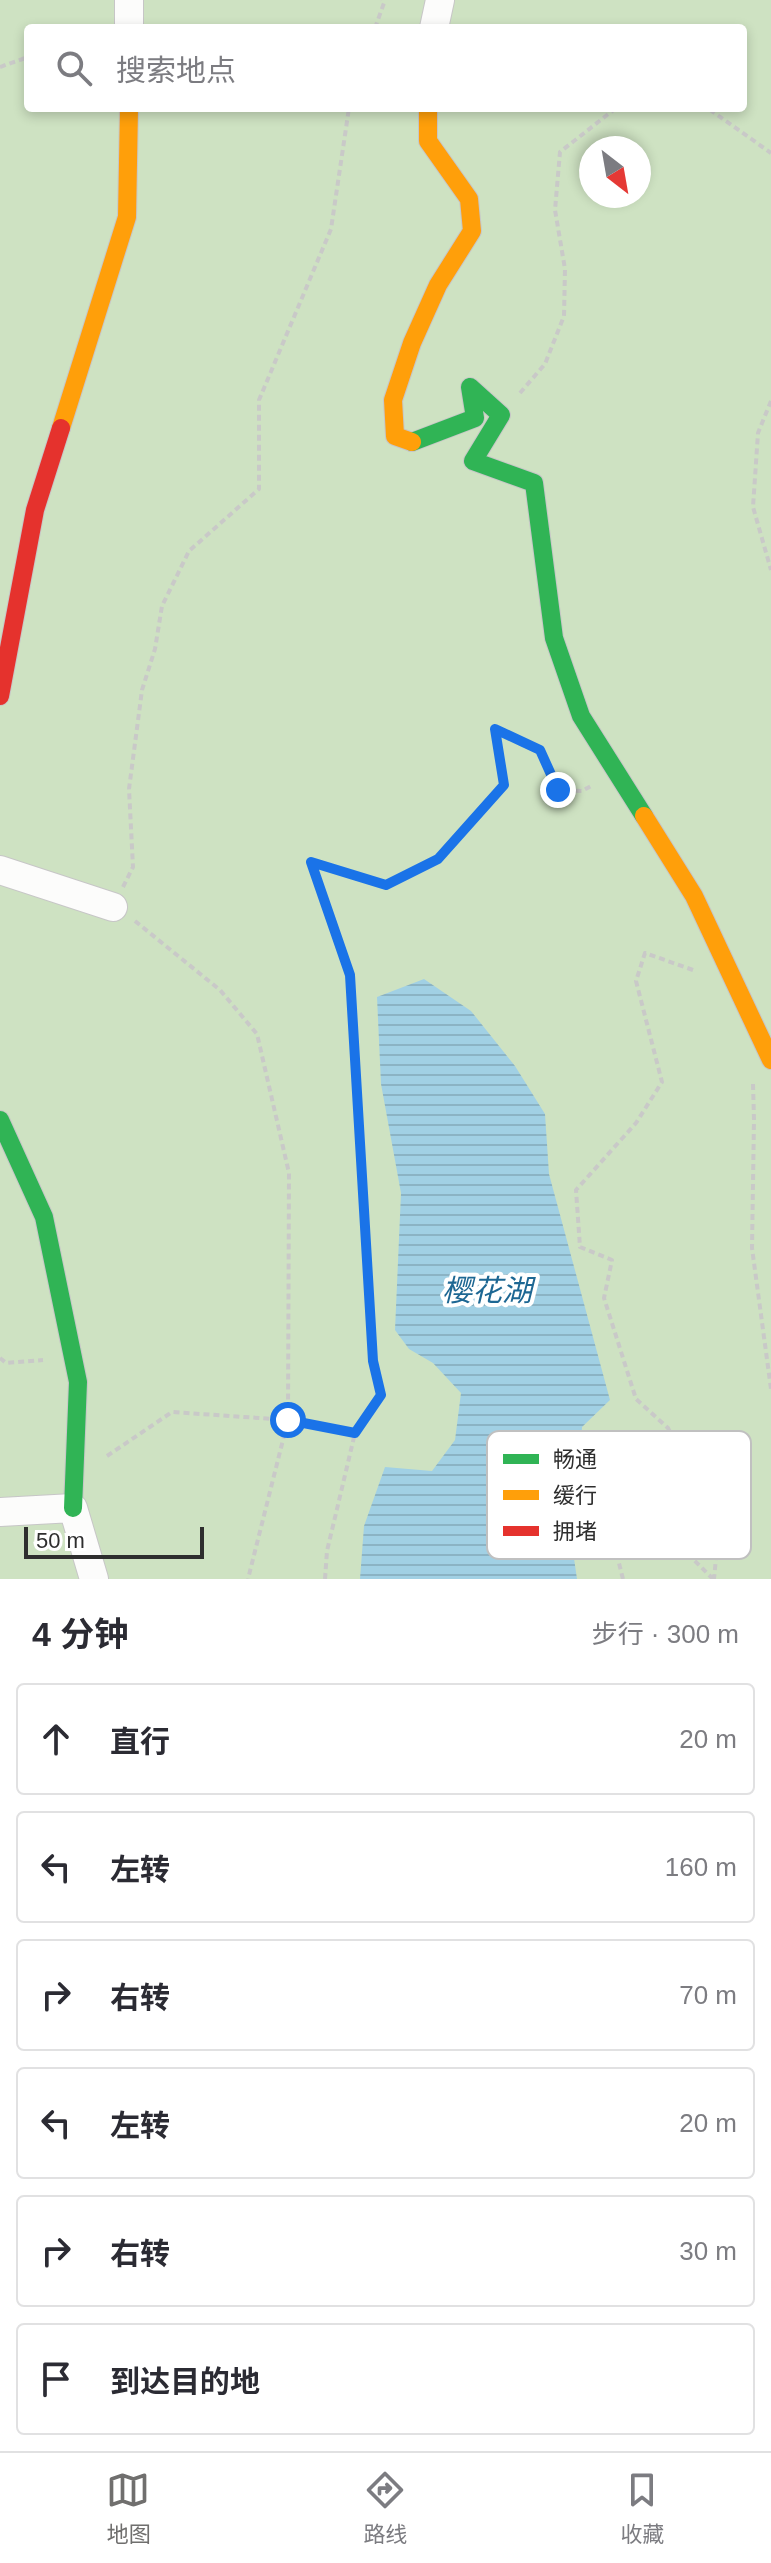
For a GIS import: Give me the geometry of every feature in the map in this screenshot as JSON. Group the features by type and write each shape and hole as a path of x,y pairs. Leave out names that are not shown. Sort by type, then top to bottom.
{"street":[{"path":"129,0 129,24"},
{"path":"435,24 440,0"},
{"path":"0,696 35,510 127,217 129,112"},
{"path":"428,112 428,141 469,199 472,231 438,285 412,343 393,400 395,436 410,443 475,418 470,387 501,415 473,461 534,483 554,638 581,716 694,896 771,1060"},
{"path":"0,870 113,907"},
{"path":"0,1120 44,1217 78,1382 73,1508 94,1579"},
{"path":"0,1512 73,1508"}],"path":[{"path":"376,24 384,3 382,0"},
{"path":"0,67 24,58"},
{"path":"248,1579 288,1420 289,1173 257,1034 220,990 113,907 133,867 129,789 142,690 155,649 162,606 189,551 259,489 259,400 331,229 348,112"},
{"path":"501,415 545,364 564,316 565,269 555,210 560,152 611,112"},
{"path":"713,112 771,153"},
{"path":"771,401 758,433 753,507 771,570"},
{"path":"325,1579 327,1551 355,1433 381,1395 373,1361 350,975 311,862 386,885 438,859 504,785 495,729 540,750 558,790 582,791 617,770"},
{"path":"669,1431 636,1399 604,1298 612,1260 580,1247 576,1190 636,1123 662,1082 636,981 645,953 727,982 733,979"},
{"path":"752,1074 752,1248 771,1389"},
{"path":"101,1465 109,1454 172,1412 288,1420 355,1433"},
{"path":"618,1559 623,1579"},
{"path":"694,1559 714,1579"},
{"path":"714,1579 716,1559"}],"green space":[{"path":"0,0 771,0 771,1579 0,1579"}],"water":[{"name":"樱花湖","path":"424,979 471,1011 515,1066 545,1114 549,1174 610,1400 582,1427 582,1431 487,1431 487,1559 574,1559 577,1579 360,1579 364,1526 385,1467 432,1471 455,1440 461,1393 433,1363 409,1349 395,1330 401,1193 381,1084 377,997"}],"traffic: fast":[{"path":"412,442 475,418 470,387 501,415 473,461 534,483 554,638 581,716 644,816"},
{"path":"0,1120 44,1217 78,1382 73,1508"}],"traffic: slow":[{"path":"61,428 127,217 129,112"},
{"path":"412,442 395,436 393,400 412,343 438,285 472,231 469,199 428,141 428,112"},
{"path":"644,816 694,896 771,1060"}],"traffic: jam":[{"path":"0,696 35,510 61,428"}],"route":[{"path":"288,1420 355,1433 381,1395 373,1361 350,975 311,862 386,885 438,859 504,785 495,729 540,750 558,790"}]}
